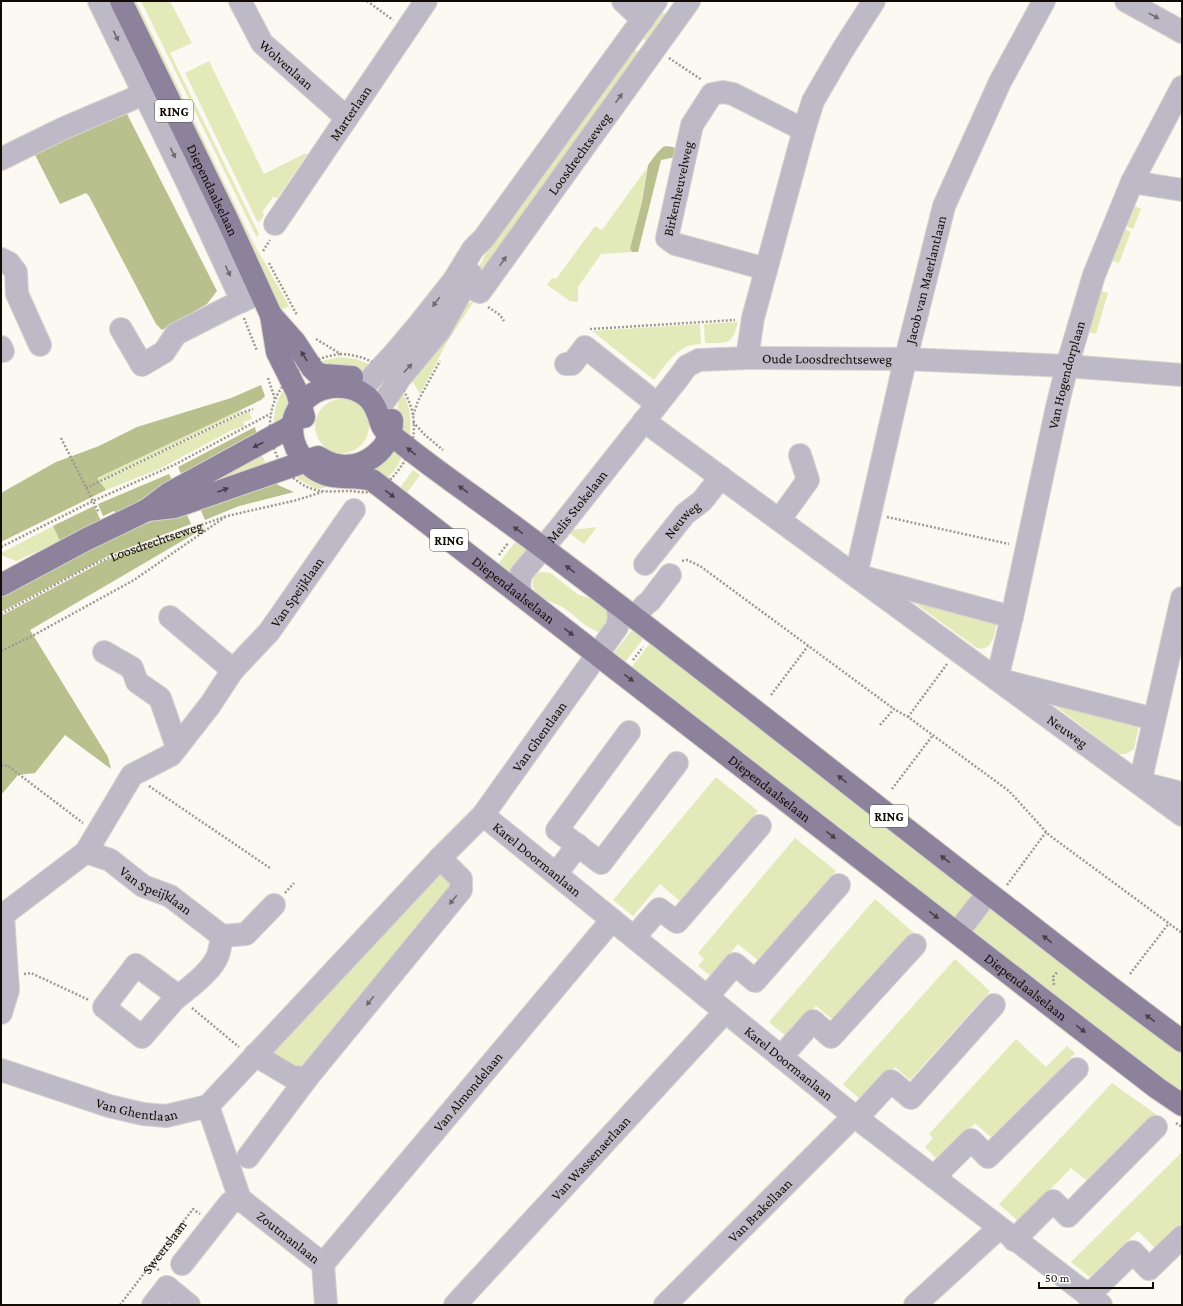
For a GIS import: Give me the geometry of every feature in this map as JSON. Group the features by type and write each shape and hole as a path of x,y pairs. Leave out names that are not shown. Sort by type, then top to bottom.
{"main road":[{"name":"Diependaalselaan","path":"120,1 252,297 272,316 295,342 317,373 324,376 347,376 363,387"},
{"name":"Diependaalselaan","path":"272,316 277,352 297,392 301,404"},
{"name":"RING","path":"335,387 375,387 386,400 392,414 391,434 384,447 368,460 351,465 338,465 311,459 298,452 294,442 292,426 294,416 301,404 309,396 319,391 335,387"},
{"name":"RING","path":"363,387 377,409 383,427 419,457 543,548 997,890 1145,1014 1182,1041"},
{"name":"RING","path":"301,404 304,418 305,438 311,459"},
{"name":"Loosdrechtseweg","path":"4,578 147,510 168,494 292,426"},
{"name":"Diependaalselaan","path":"311,459 320,472 332,477 341,478 356,476 372,480 1145,1078 1182,1105"},
{"name":"Loosdrechtseweg","path":"147,510 174,507 311,459"}],"street":[{"name":"Diependaalselaan","path":"99,1 144,94 252,297"},
{"name":"Wolvenlaan","path":"240,1 262,43 347,118"},
{"name":"Marterlaan","path":"274,224 426,1"},
{"path":"623,1 643,20"},
{"name":"Loosdrechtseweg","path":"386,400 400,378 440,330 466,286 473,249 484,238 656,1"},
{"name":"Loosdrechtseweg","path":"363,387 402,345 466,286 596,129 689,1"},
{"path":"747,358 753,318 813,101 842,51 874,1"},
{"name":"Jacob van Maerlantlaan","path":"856,575 906,358 944,206 1000,82 1044,1"},
{"path":"1126,1 1182,32"},
{"name":"Van Hogendorplaan","path":"997,679 1067,366 1094,275 1132,182 1182,87"},
{"path":"718,93 724,92 733,94 804,130"},
{"name":"Birkenheuvelweg","path":"718,93 712,94 692,125 667,238 675,244 766,269"},
{"path":"1,159 64,128 144,94"},
{"path":"1132,182 1182,190"},
{"path":"1,259 9,263 16,272 17,294 40,345"},
{"path":"121,329 142,365 164,352 176,334 252,297"},
{"path":"566,364 572,364 585,347 657,404"},
{"name":"Oude Loosdrechtseweg","path":"644,421 687,366 699,360 747,358 906,358 1067,366 1182,375"},
{"name":"Neuweg","path":"644,421 1182,814"},
{"name":"Melis Stokelaan","path":"521,595 519,585 521,574 558,530 644,421"},
{"path":"780,519 808,480 800,455"},
{"name":"Neuweg","path":"645,564 685,514 702,501 721,477"},
{"name":"Van Speijklaan","path":"132,775 171,755 210,705 233,670 270,632 354,510"},
{"path":"626,612 645,605 650,601 670,575"},
{"name":"Neuweg","path":"856,575 1012,617"},
{"path":"1140,783 1182,598"},
{"name":"Van Ghentlaan","path":"1,1070 109,1106 143,1114 166,1116 208,1106 440,858 483,815 617,627 619,617 626,612"},
{"path":"170,617 233,670"},
{"path":"104,652 132,668 137,682 160,698 177,747"},
{"name":"Neuweg","path":"997,679 1154,719"},
{"path":"629,732 557,830 601,863 677,763"},
{"path":"1,1013 8,990 5,968 2,914 91,843 132,775"},
{"name":"Neuweg","path":"1140,783 1182,793"},
{"name":"Karel Doormanlaan","path":"483,815 856,1117 1094,1300"},
{"path":"634,937 659,909 677,922 760,826"},
{"name":"Van Speijklaan","path":"91,843 143,886 170,896 222,936"},
{"path":"556,874 578,846"},
{"path":"248,1156 307,1078 461,890 461,879 440,858"},
{"path":"707,997 735,964 755,981 839,885"},
{"path":"957,932 997,890"},
{"path":"178,996 136,965 104,1007 142,1037 178,996 202,977 218,956 222,936 246,934 274,905"},
{"name":"Van Almondelaan","path":"324,1264 612,920"},
{"path":"781,1057 813,1021 831,1037 915,945"},
{"name":"Van Brakellaan","path":"665,1305 891,1081 911,1098 994,1005"},
{"name":"Van Wassenaerlaan","path":"455,1305 725,1012"},
{"path":"254,1056 292,1077 307,1078"},
{"path":"934,1177 971,1140 988,1157 1076,1069"},
{"path":"182,1264 230,1203 240,1199 208,1106"},
{"path":"915,1305 1007,1234 1053,1201 1068,1216 1156,1127"},
{"name":"Zoutmanlaan","path":"240,1199 324,1264 326,1305"},
{"path":"1094,1300 1132,1252 1149,1269 1182,1236"},
{"name":"Sweerslaan","path":"153,1305 167,1287 189,1305"}],"path":[{"path":"367,1 407,30"},
{"path":"655,49 718,93"},
{"path":"260,247 263,251"},
{"path":"267,258 301,322"},
{"path":"588,329 753,318"},
{"path":"315,338 340,354"},
{"path":"271,434 269,421 270,414 278,394 287,382"},
{"path":"86,488 253,409"},
{"path":"1,547 93,501 174,465 270,414"},
{"path":"61,438 102,518"},
{"path":"384,484 399,470 408,454"},
{"name":"Loosdrechtseweg","path":"1,614 102,560 227,516 322,493"},
{"path":"871,514 1027,548"},
{"path":"1,651 34,635 134,580 227,516"},
{"name":"Diependaalselaan","path":"496,558 511,540"},
{"path":"670,575 682,561 692,561 700,566 894,709 908,717 1009,791 1046,832 1182,933"},
{"path":"629,664 647,642"},
{"path":"771,695 808,646"},
{"path":"908,717 957,651"},
{"path":"880,725 894,709"},
{"path":"892,789 933,735"},
{"path":"1,765 8,766 18,773 91,843"},
{"path":"132,775 270,868"},
{"path":"997,890 1046,832"},
{"path":"1130,974 1169,923"},
{"path":"5,968 31,973 104,1007"},
{"path":"178,996 254,1056"},
{"name":"Sweerslaan","path":"120,1305 193,1209 213,1224"}],"green space":[{"path":"129,1 136,1 253,242 289,306 281,310 248,250"},
{"path":"141,1 170,1 192,43 170,53 259,234 257,237 256,236"},
{"path":"662,12 668,15 648,42 643,38"},
{"path":"634,49 641,54 483,278 472,279 489,248"},
{"path":"209,61 264,174 306,153 307,155 278,197 273,197 262,212 264,214 259,222 257,221 185,73"},
{"path":"125,110 217,291 207,304 162,330 156,324 89,196 86,193 60,204 32,149"},
{"path":"666,146 676,149 676,157 661,160 638,252 632,252 630,248 642,202 648,165 657,153"},
{"path":"647,168 642,202 630,247 632,252 601,254 578,287 578,302 570,301 547,285 552,278 556,279 595,226 602,230"},
{"path":"1135,206 1141,209 1133,229 1126,226"},
{"path":"1125,229 1131,232 1119,263 1112,261"},
{"path":"1100,292 1108,293 1096,334 1087,332"},
{"path":"474,301 446,344 420,394 409,375 457,308"},
{"path":"738,322 736,330 728,342 705,343 704,324"},
{"path":"700,324 701,344 686,347 679,351 654,380 592,331"},
{"path":"339,357 356,359 374,366 361,371 354,371 318,362"},
{"path":"261,385 265,396 261,400 97,478 106,490 1,542 1,493 56,462 99,446 137,427 231,398"},
{"path":"285,388 288,406 287,410 282,419 273,427 276,406 279,397"},
{"path":"400,390 404,395 408,406 410,438 405,434 398,416"},
{"path":"342,399 352,401 361,407 367,416 369,426 367,436 361,445 352,451 342,453 332,451 323,445 317,436 315,426 317,416 323,407 332,401"},
{"path":"240,410 241,412 104,479 99,481 96,478"},
{"path":"249,411 252,419 243,422 245,426 232,430 159,469 106,490 100,482"},
{"path":"255,427 258,440 182,476 178,467"},
{"path":"391,448 403,456 394,471 387,478 371,471"},
{"path":"260,451 268,468 194,496 190,486"},
{"path":"413,470 420,475 404,497 397,492"},
{"path":"300,471 344,488 328,487 316,489 300,480 292,473"},
{"path":"169,474 174,484 117,514 114,511 103,516 98,504"},
{"path":"272,477 278,485 294,492 239,506 205,520 199,506"},
{"path":"94,506 102,523 60,541 53,526"},
{"path":"184,508 191,524 110,555 1,612 1,595 91,548"},
{"path":"53,526 60,541 16,561 1,555 1,553"},
{"path":"206,527 30,630 108,757 111,769 65,735 35,773 18,775 1,795 1,616 104,561"},
{"path":"597,527 584,544 569,533 571,530"},
{"path":"520,536 531,544 506,576 495,568"},
{"path":"541,572 551,573 577,594 598,601 607,608 611,619 608,627 598,632 593,630 564,608 539,596 533,588 533,582 534,575"},
{"path":"912,601 997,623 994,637 990,645 982,649 977,648"},
{"path":"636,625 647,634 621,667 610,658"},
{"path":"653,639 973,893 972,898 955,918 949,919 628,672"},
{"path":"1054,705 1139,725 1134,749 1126,754 1119,754"},
{"path":"716,777 758,811 681,902 660,884 633,916 613,900"},
{"path":"795,838 836,871 760,962 738,944 711,976 698,966 704,959 698,953"},
{"path":"438,872 446,876 452,885 349,1012 299,1070 276,1056 273,1050"},
{"path":"875,899 914,933 837,1023 816,1006 788,1038 769,1022"},
{"path":"990,907 1182,1047 1182,1099 971,936 972,926"},
{"path":"955,959 990,991 910,1080 895,1067 863,1102 843,1084"},
{"path":"1016,1039 1046,1067 1067,1046 1075,1053 995,1141 975,1123 939,1161 925,1147 933,1138 929,1134"},
{"path":"1112,1083 1157,1115 1091,1184 1071,1168 1019,1222 999,1204"},
{"path":"1182,1152 1182,1223 1155,1248 1138,1231 1090,1277 1071,1262"}]}
